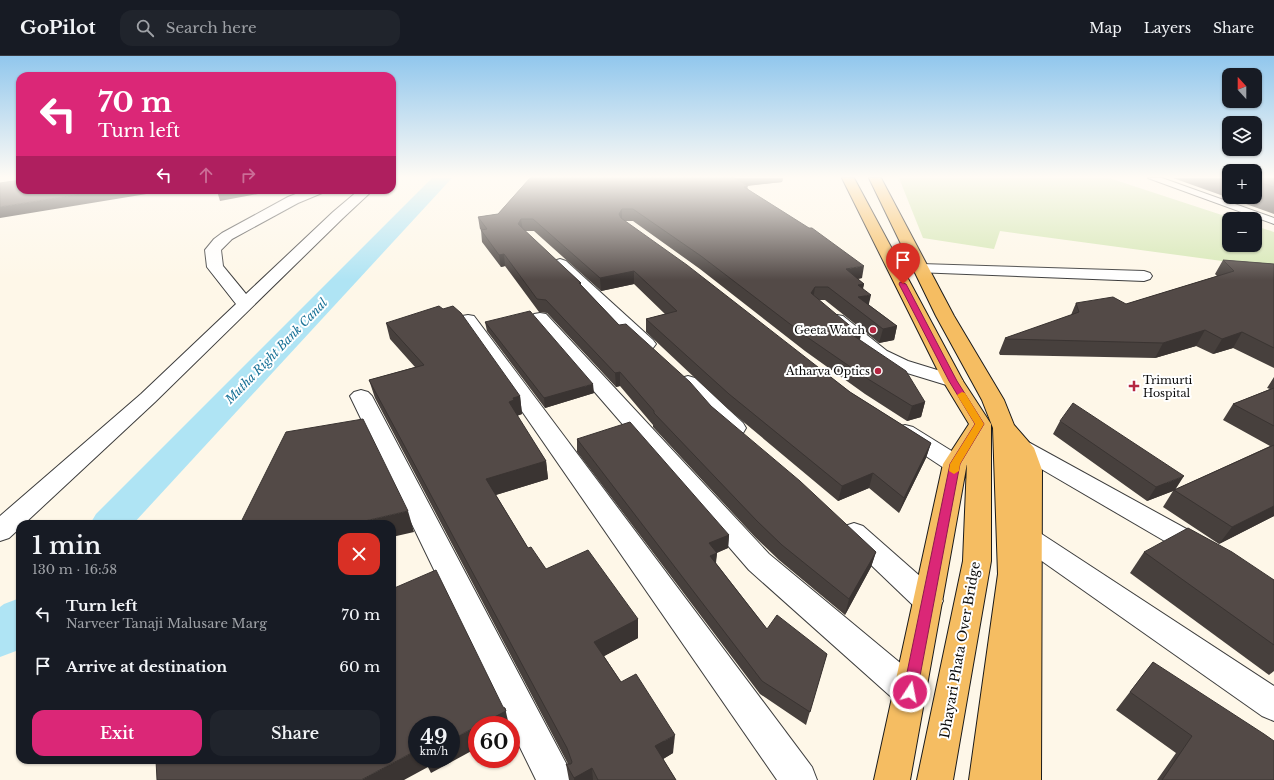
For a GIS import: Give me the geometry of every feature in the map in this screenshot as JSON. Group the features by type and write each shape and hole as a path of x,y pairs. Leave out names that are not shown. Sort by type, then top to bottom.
{"main road":[{"path":"865,212 953,381 1002,433 1030,470 1023,780"},
{"path":"891,212 945,316 993,400 1002,433 1012,574 987,780"},
{"path":"892,780 955,464 1002,433"},
{"name":"Dhayari Phata Over Bridge","path":"935,780 1002,433"}],"street":[{"path":"245,304 215,267 213,250 219,242 272,212"},
{"path":"0,531 148,398 342,212"},
{"path":"546,251 668,364 719,415 750,441"},
{"path":"921,269 1144,276"},
{"path":"825,310 880,355 901,365 953,381"},
{"path":"540,318 759,562 910,692"},
{"path":"468,320 799,780"},
{"path":"361,396 555,780"},
{"path":"888,421 955,464"},
{"path":"1002,433 1220,560"},
{"path":"841,521 928,601"},
{"path":"1028,538 1274,705"}],"lane":[{"path":"1248,212 1274,221"}],"green space":[{"path":"913,212 1212,212 1222,215 1222,252 1262,252 1262,228 1274,232 1274,268 1000,231 994,249 923,238"}],"building":[{"path":"500,212 620,212 619,214 621,218 687,265 850,392 931,443 904,498 873,473 842,486 729,394 646,319 677,311 634,271 600,278 533,219 521,219 518,224 581,283 579,283 619,325 626,324 690,382 711,406 800,481 876,552 849,599 782,545 757,521 654,413 654,411 620,372 615,373 546,300 537,299 504,254 499,255 481,230 487,229 478,217 498,214"},
{"path":"637,212 783,212 809,228 812,228 864,266 846,269 864,284 858,285 871,295 858,297 897,326 883,329 828,287 815,287 811,293 861,335 854,336 906,371 925,402 912,406 868,379 807,337 701,256"},
{"path":"1223,260 1274,264 1274,348 1242,332 1222,339 1205,330 1163,343 1005,338 1079,312 1076,303 1113,297 1126,304 1234,271"},
{"path":"439,306 443,309 453,306 461,313 520,396 513,398 514,400 509,402 546,461 486,479 528,548 531,547 546,569 588,550 638,619 594,642 621,682 636,674 675,735 655,746 676,780 598,780 592,768 574,778 566,764 571,764 572,762 567,748 369,380 424,365 386,323"},
{"path":"530,311 593,384 544,398 485,322"},
{"path":"1274,388 1274,426 1233,404"},
{"path":"1073,403 1184,476 1156,487 1060,421"},
{"path":"363,419 408,511 369,520 242,520 286,432"},
{"path":"630,422 729,535 709,543 717,553 710,556 767,629 777,615 827,654 810,712 762,681 577,439"},
{"path":"1274,445 1274,506 1232,527 1174,490"},
{"path":"1188,528 1232,552 1274,580 1274,645 1144,552"},
{"path":"436,570 506,711 496,716 468,716 468,731 460,735 460,716 408,716 408,755 396,761 396,587"},
{"path":"1153,662 1274,741 1274,780 1162,780 1192,736 1130,692"},
{"path":"156,764 391,764 361,780 157,780"}],"waterway":[{"name":"Mutha Right Bank Canal","path":"114,520 410,212"},
{"name":"Mutha Right Bank Canal","path":"0,637 16,621"}],"slow traffic":[{"path":"954,471 955,464 980,424 962,395"}],"place":[{"name":"Geeta Watch","path":"873,330"},
{"name":"Atharva Optics","path":"878,371"},
{"name":"Trimurti Hospital","path":"1134,386"}],"route":[{"path":"903,284 953,381 980,424 955,464 910,692"}]}
